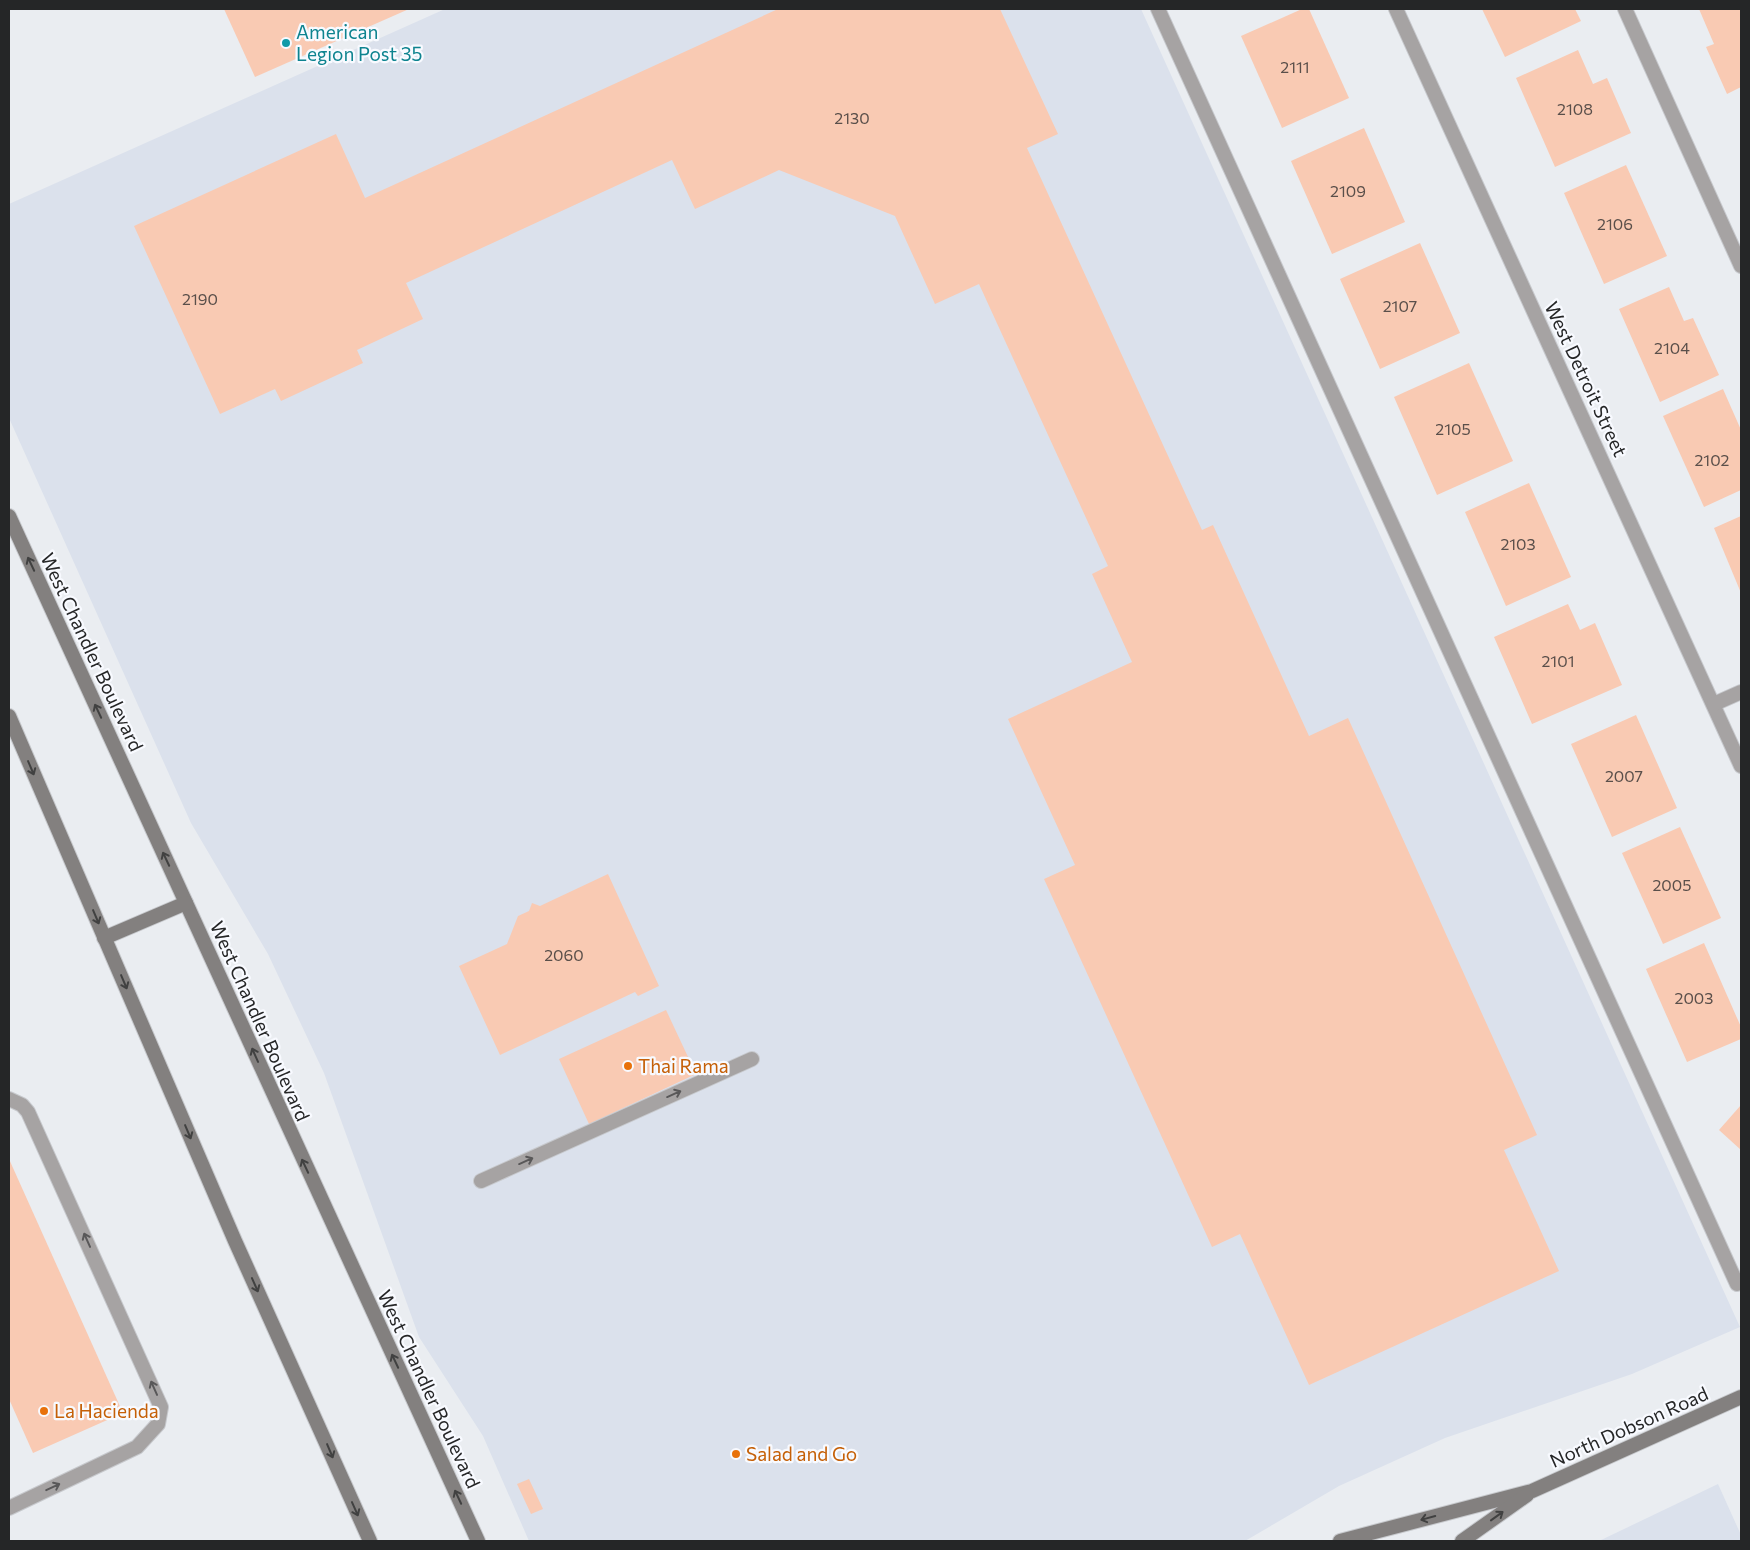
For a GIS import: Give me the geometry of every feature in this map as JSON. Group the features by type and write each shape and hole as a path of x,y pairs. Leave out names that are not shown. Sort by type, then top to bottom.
{"main road":[{"name":"West Chandler Boulevard","path":"9,516 478,1541"},
{"path":"9,716 235,1240 370,1541"},
{"path":"104,938 186,903"},
{"name":"North Dobson Road","path":"1340,1541 1532,1491 1741,1397"},
{"name":"North Dobson Road","path":"1462,1541 1532,1491"}],"street":[{"path":"1158,9 1737,1284 1741,1282"},
{"name":"West Detroit Street","path":"1396,9 1741,766"},
{"path":"1625,9 1741,266"},
{"path":"1714,704 1741,692"},
{"path":"481,1181 752,1059"},
{"path":"9,1098 28,1112 161,1408 158,1424 137,1447 9,1508"}],"shaded area":[{"path":"445,9 1141,9 1740,1327 1632,1374 1445,1438 1339,1486 1245,1541 529,1541 483,1436 419,1337 324,1073 268,954 191,823 9,418 9,204"},
{"path":"1718,1484 1741,1535 1741,1541 1599,1541"}],"building":[{"name":"American Legion Post 35","path":"224,9 409,9 255,77"},
{"path":"778,9 1000,9 1058,134 1027,148 1202,530 1213,525 1309,736 1348,718 1537,1135 1504,1150 1559,1271 1309,1385 1240,1234 1212,1247 1044,879 1075,865 1008,719 1132,662 1092,574 1108,566 979,284 935,304 895,216 779,170 695,209 672,160 406,283 423,319 357,350 363,363 281,401 275,389 220,414 134,226 336,134 365,198"},
{"path":"1302,9 1309,9 1349,98 1282,128 1241,36"},
{"path":"1482,9 1575,9 1581,21 1505,57"},
{"path":"1699,9 1741,9 1741,87 1727,94 1706,47 1714,44"},
{"path":"1578,50 1593,84 1607,78 1631,133 1555,167 1516,78"},
{"path":"1364,128 1405,222 1332,254 1291,161"},
{"path":"1626,165 1667,256 1604,284 1564,193"},
{"path":"1420,243 1460,333 1380,369 1340,279"},
{"path":"1669,287 1684,321 1693,318 1719,375 1660,402 1619,309"},
{"path":"1469,363 1513,461 1437,495 1394,397"},
{"path":"1723,389 1741,430 1741,490 1704,507 1663,416"},
{"path":"1529,483 1571,577 1506,606 1465,512"},
{"path":"1741,516 1741,593 1714,528"},
{"path":"1568,604 1580,630 1595,623 1622,685 1532,724 1494,637"},
{"path":"1636,715 1677,808 1612,837 1571,744"},
{"path":"1680,827 1721,918 1663,944 1622,853"},
{"path":"608,874 659,986 638,996 635,992 500,1055 459,966 507,944 518,916 529,911 532,903 540,906"},
{"path":"1704,943 1741,1027 1741,1039 1687,1062 1646,969"},
{"name":"Thai Rama","path":"666,1010 696,1074 589,1124 559,1059"},
{"path":"1741,1105 1741,1150 1719,1130"},
{"path":"9,1159 123,1413 33,1453 9,1399"},
{"path":"529,1479 543,1509 531,1514 517,1484"}],"place":[{"name":"American Legion Post 35","path":"286,43"},
{"name":"Thai Rama","path":"628,1066"},
{"name":"La Hacienda","path":"44,1411"},
{"name":"Salad and Go","path":"736,1454"}]}
